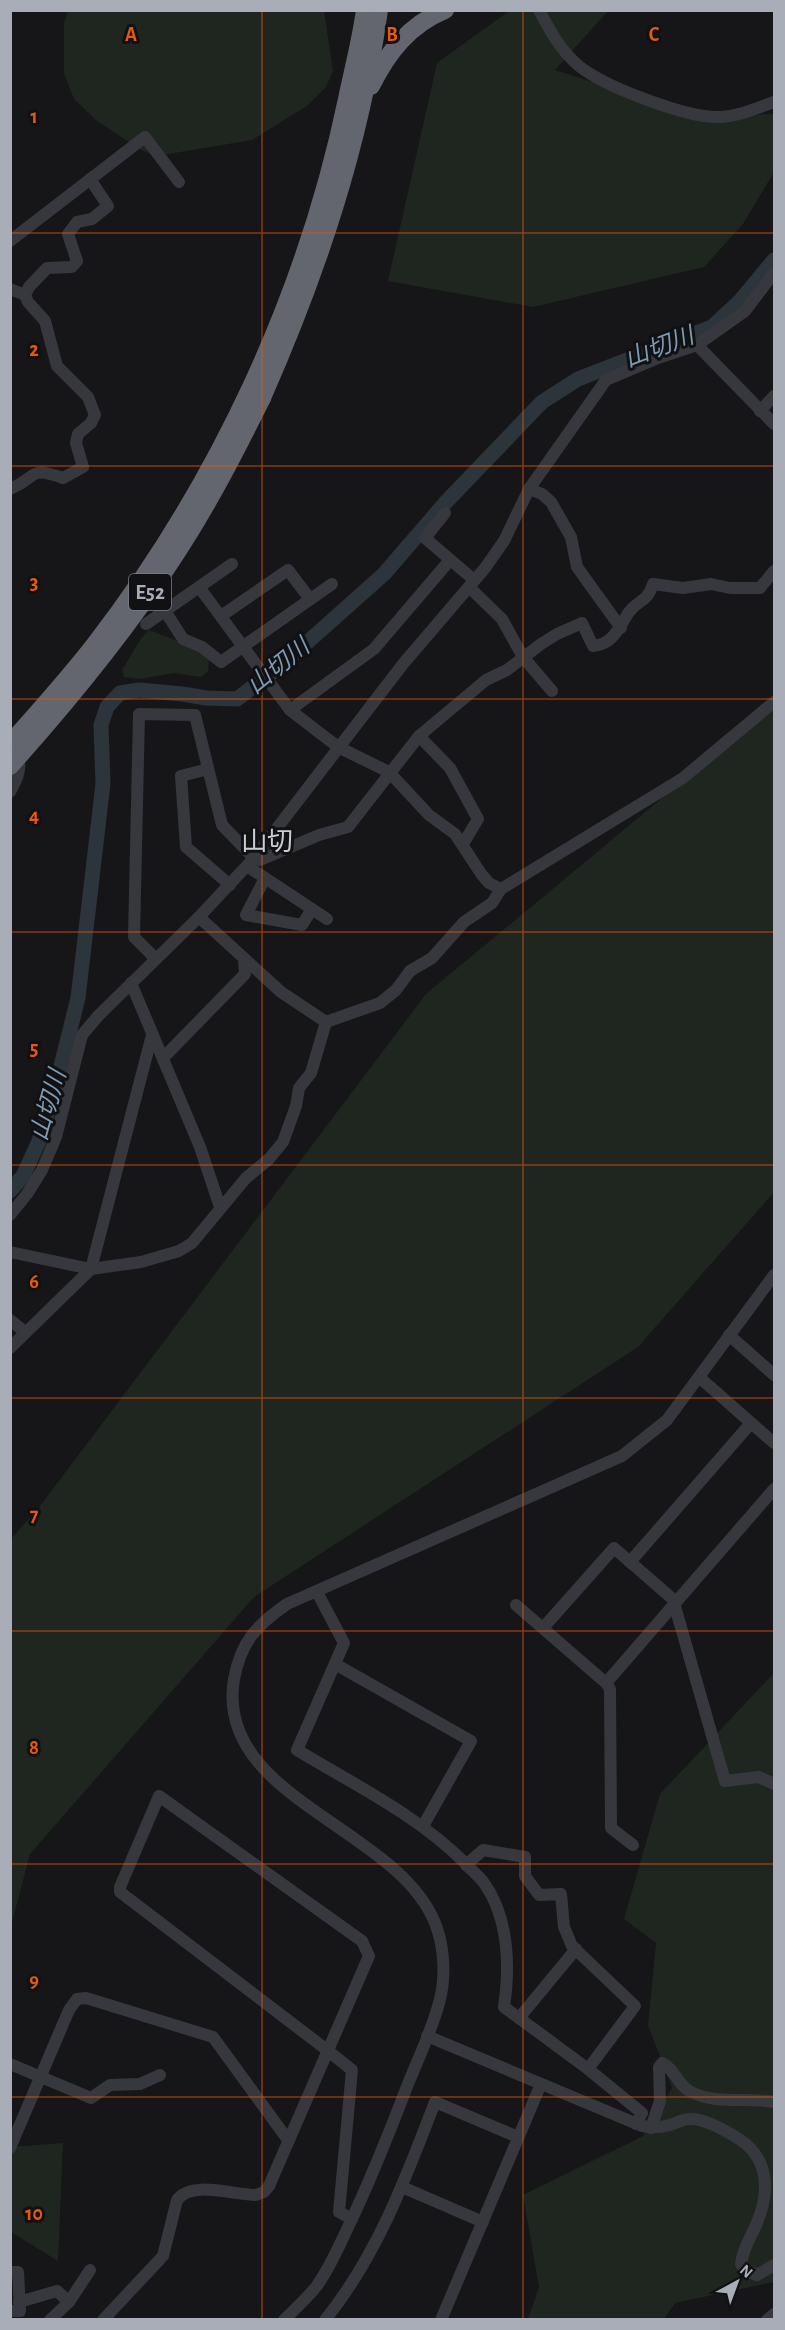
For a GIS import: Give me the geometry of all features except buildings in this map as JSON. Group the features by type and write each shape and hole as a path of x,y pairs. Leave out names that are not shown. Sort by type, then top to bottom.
{"highway":[{"path":"363,102 394,47 410,30 445,10"},
{"name":"E52","path":"10,745 96,643 144,576 183,516 286,344 321,254 343,182 363,102 367,13"},
{"name":"E52","path":"10,766 47,725 107,651 155,585 216,487 256,394 319,212 367,13"}],"street":[{"path":"539,10 558,44 578,66 603,81 670,108 705,117 720,117 732,116 774,102"},
{"path":"10,241 145,137 179,182"},
{"path":"10,489 19,486 36,472 42,471 63,478 78,472 83,467 76,443 78,434 91,423 95,415 88,397 57,366 45,321 28,303 25,295 29,287 47,268 72,267 77,261 68,234 77,222 92,219 108,206 90,179"},
{"path":"10,1215 42,1170 56,1137 82,1035 250,862 403,664 472,584 504,541 529,489 606,380 658,358 697,345 745,311 774,273"},
{"path":"10,289 25,295"},
{"path":"697,345 774,424"},
{"path":"760,411 774,396"},
{"path":"529,489 542,494 551,502 571,537 577,567 621,628"},
{"path":"445,513 424,538 450,560 502,619 524,657 552,692"},
{"path":"290,710 374,649 450,560"},
{"path":"146,624 232,564"},
{"path":"221,616 288,570 310,599"},
{"path":"250,862 319,835 348,827 419,736 486,680 507,670 557,634 582,623 593,646 601,645 611,639 621,628 634,606 649,597 653,584 683,588 711,584 730,588 760,588 774,571"},
{"path":"165,611 183,639 202,647 221,662 332,584"},
{"path":"199,587 290,710 338,747 389,772 429,815 455,834 482,875 489,883 501,889"},
{"path":"326,1022 380,1003 396,990 410,971 432,958 464,922 492,903 501,889 683,778 774,702"},
{"path":"156,959 134,937 139,714 195,715 222,825 265,878 327,920"},
{"path":"419,736 450,768 478,819 463,844"},
{"path":"10,745 20,761 19,772 10,792"},
{"path":"208,769 181,776 186,847 230,885"},
{"path":"265,878 246,915 302,925 312,909"},
{"path":"199,917 282,992 326,1022"},
{"path":"163,1058 245,974 244,959"},
{"path":"131,983 200,1147 220,1207"},
{"path":"10,1252 91,1269 141,1262 179,1251 192,1243 246,1178 269,1159 283,1142 296,1106 299,1088 311,1073 326,1022"},
{"path":"10,1348 91,1269 152,1035"},
{"path":"284,2319 316,2286 352,2219 380,2159 427,2036 440,1999 443,1979 440,1938 427,1906 416,1889 392,1866 275,1780 249,1750 238,1728 233,1709 233,1687 237,1664 247,1642 262,1622 287,1604 622,1456 667,1420 774,1275"},
{"path":"10,1320 25,1332"},
{"path":"729,1335 774,1375"},
{"path":"699,1377 774,1443"},
{"path":"630,1562 751,1422"},
{"path":"606,1683 774,1489"},
{"path":"543,1628 614,1548 675,1602 725,1781 759,1776 774,1784"},
{"path":"317,1592 344,1643 297,1750 423,1826 442,1841 484,1883 496,1908 504,1933 508,1958 504,2007 588,2069 642,2113 636,2124"},
{"path":"516,1605 606,1683 610,1689 611,1828 633,1845"},
{"path":"335,1664 471,1741 423,1826"},
{"path":"103,2319 163,2256 177,2200 181,2194 199,2189 256,2195 264,2192 269,2186 327,2050 369,1956 362,1941 159,1796 120,1887 120,1892 327,2050 352,2070 339,2212 352,2219"},
{"path":"466,1865 483,1850 525,1857 525,1876 539,1895 561,1894 564,1927 576,1949 635,2006 588,2069"},
{"path":"519,2018 576,1949"},
{"path":"10,2148 69,2010 77,1999 86,1998 213,2037 288,2140"},
{"path":"427,2036 636,2124 651,2128 671,2125 687,2118 727,2131 755,2152 763,2164 765,2178 760,2212 742,2252 741,2264 746,2271 756,2275 774,2265"},
{"path":"651,2128 660,2100 659,2067 662,2063 683,2087 697,2095 721,2100 748,2099 774,2102"},
{"path":"10,2064 91,2098 110,2085 140,2084 160,2075"},
{"path":"441,2319 541,2084"},
{"path":"325,2319 355,2279 402,2187 435,2102 518,2137"},
{"path":"402,2187 483,2222"},
{"path":"50,2319 69,2302 90,2270"},
{"path":"10,2272 18,2272 15,2307 57,2291 69,2302"},
{"path":"767,2319 774,2314"}],"shaded area":[{"path":"68,11 324,11 333,71 326,87 307,106 252,140 157,156 141,150 97,121 74,99 64,73 64,24"},
{"path":"509,11 608,11 555,70 700,116 774,114 774,172 743,224 704,267 533,307 388,281 437,63"},
{"path":"149,630 196,648 209,658 208,671 201,677 173,673 140,679 124,677 122,670 137,644"},
{"path":"774,705 774,1192 638,1347 254,1597 30,1854 11,1926 11,1539 40,1506 426,994"},
{"path":"774,1673 774,2282 675,2303 664,2319 528,2319 539,2287 523,2195 643,2136 672,2088 648,2025 656,1943 624,1919 660,1794"},
{"path":"63,2143 58,2261 11,2232 10,2147"}],"waterway":[{"name":"山切川","path":"10,1191 23,1176 39,1141 57,1082 78,998 103,784 101,725 107,707 120,693 139,690 206,698 237,699 284,663 384,574 446,502 542,402 578,379 712,327 740,301 774,260"}],"district":[{"name":"山切","path":"267,841"}]}
